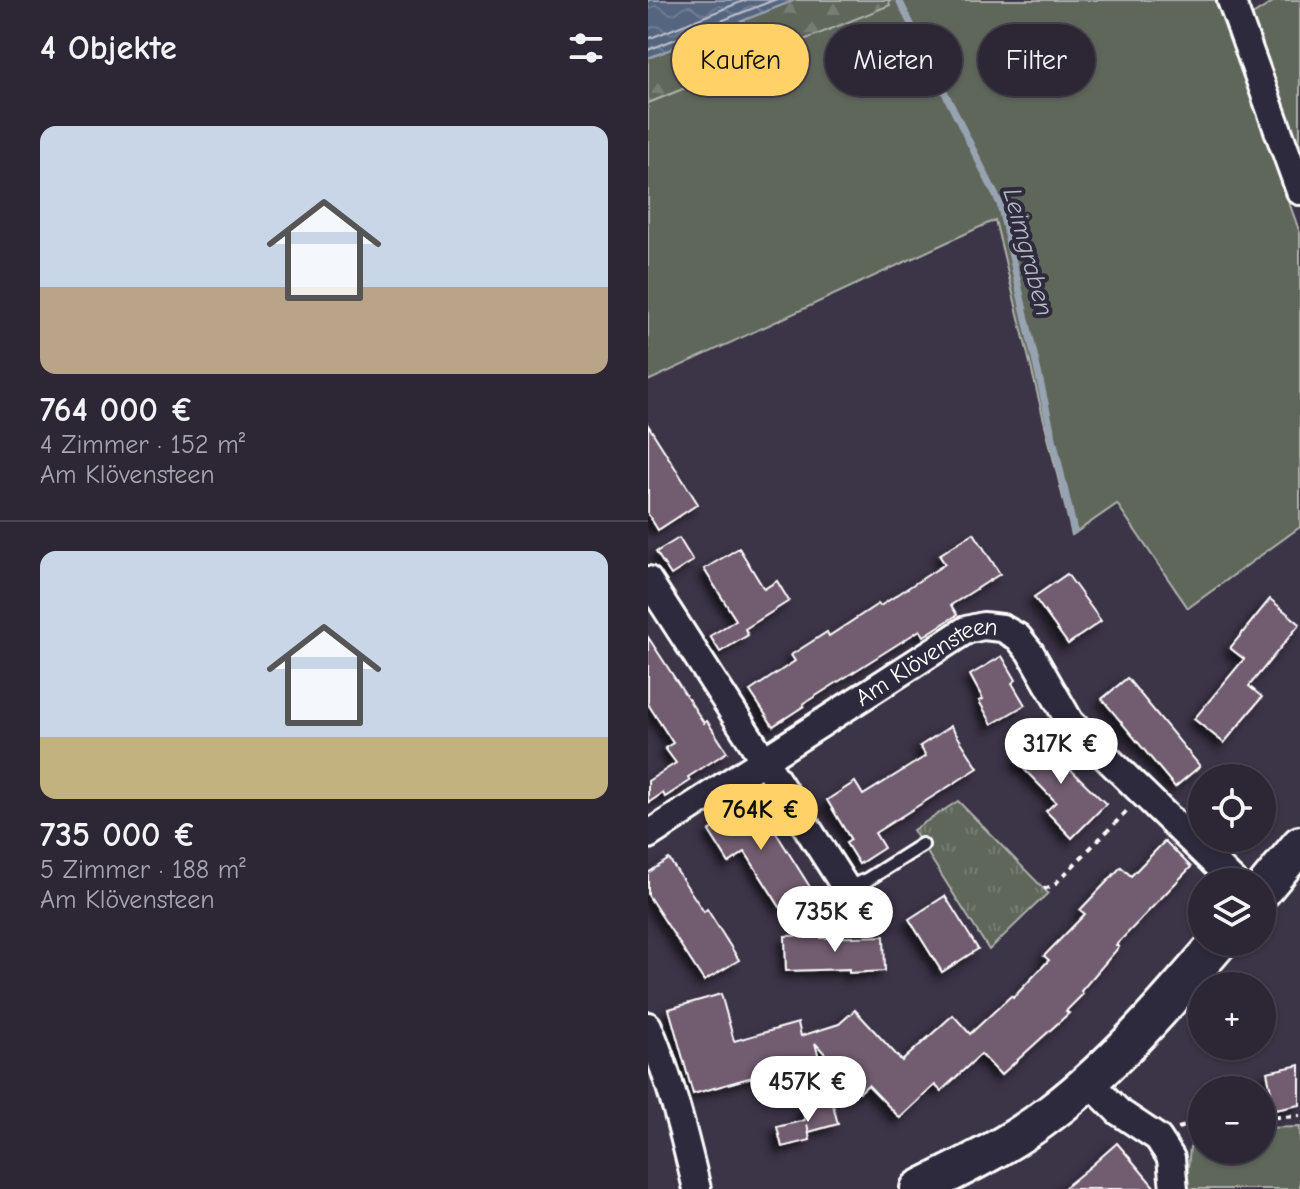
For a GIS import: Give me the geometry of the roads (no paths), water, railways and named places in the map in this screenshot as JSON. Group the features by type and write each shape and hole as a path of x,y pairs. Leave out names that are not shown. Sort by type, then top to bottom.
{"main road":[{"path":"1276,874 1300,845"},
{"path":"919,1189 1009,1141 1051,1113 1089,1082 1155,1018 1207,956"}],"street":[{"path":"1231,0 1300,191"},
{"path":"648,580 846,888"},
{"name":"Am Klövensteen","path":"648,835 966,630 983,626 1002,628 1018,637 1030,652 1070,722 1219,868"},
{"path":"648,1026 687,1143 697,1189"},
{"path":"1089,1082 1119,1112 1158,1138 1171,1158 1174,1189"}],"lane":[{"path":"846,888 865,881 922,845"}],"water":[{"path":"648,0 795,0 734,24 672,24 672,49 648,58"}],"waterway":[{"name":"Leimgraben","path":"899,0 1000,204 1074,531"}]}
